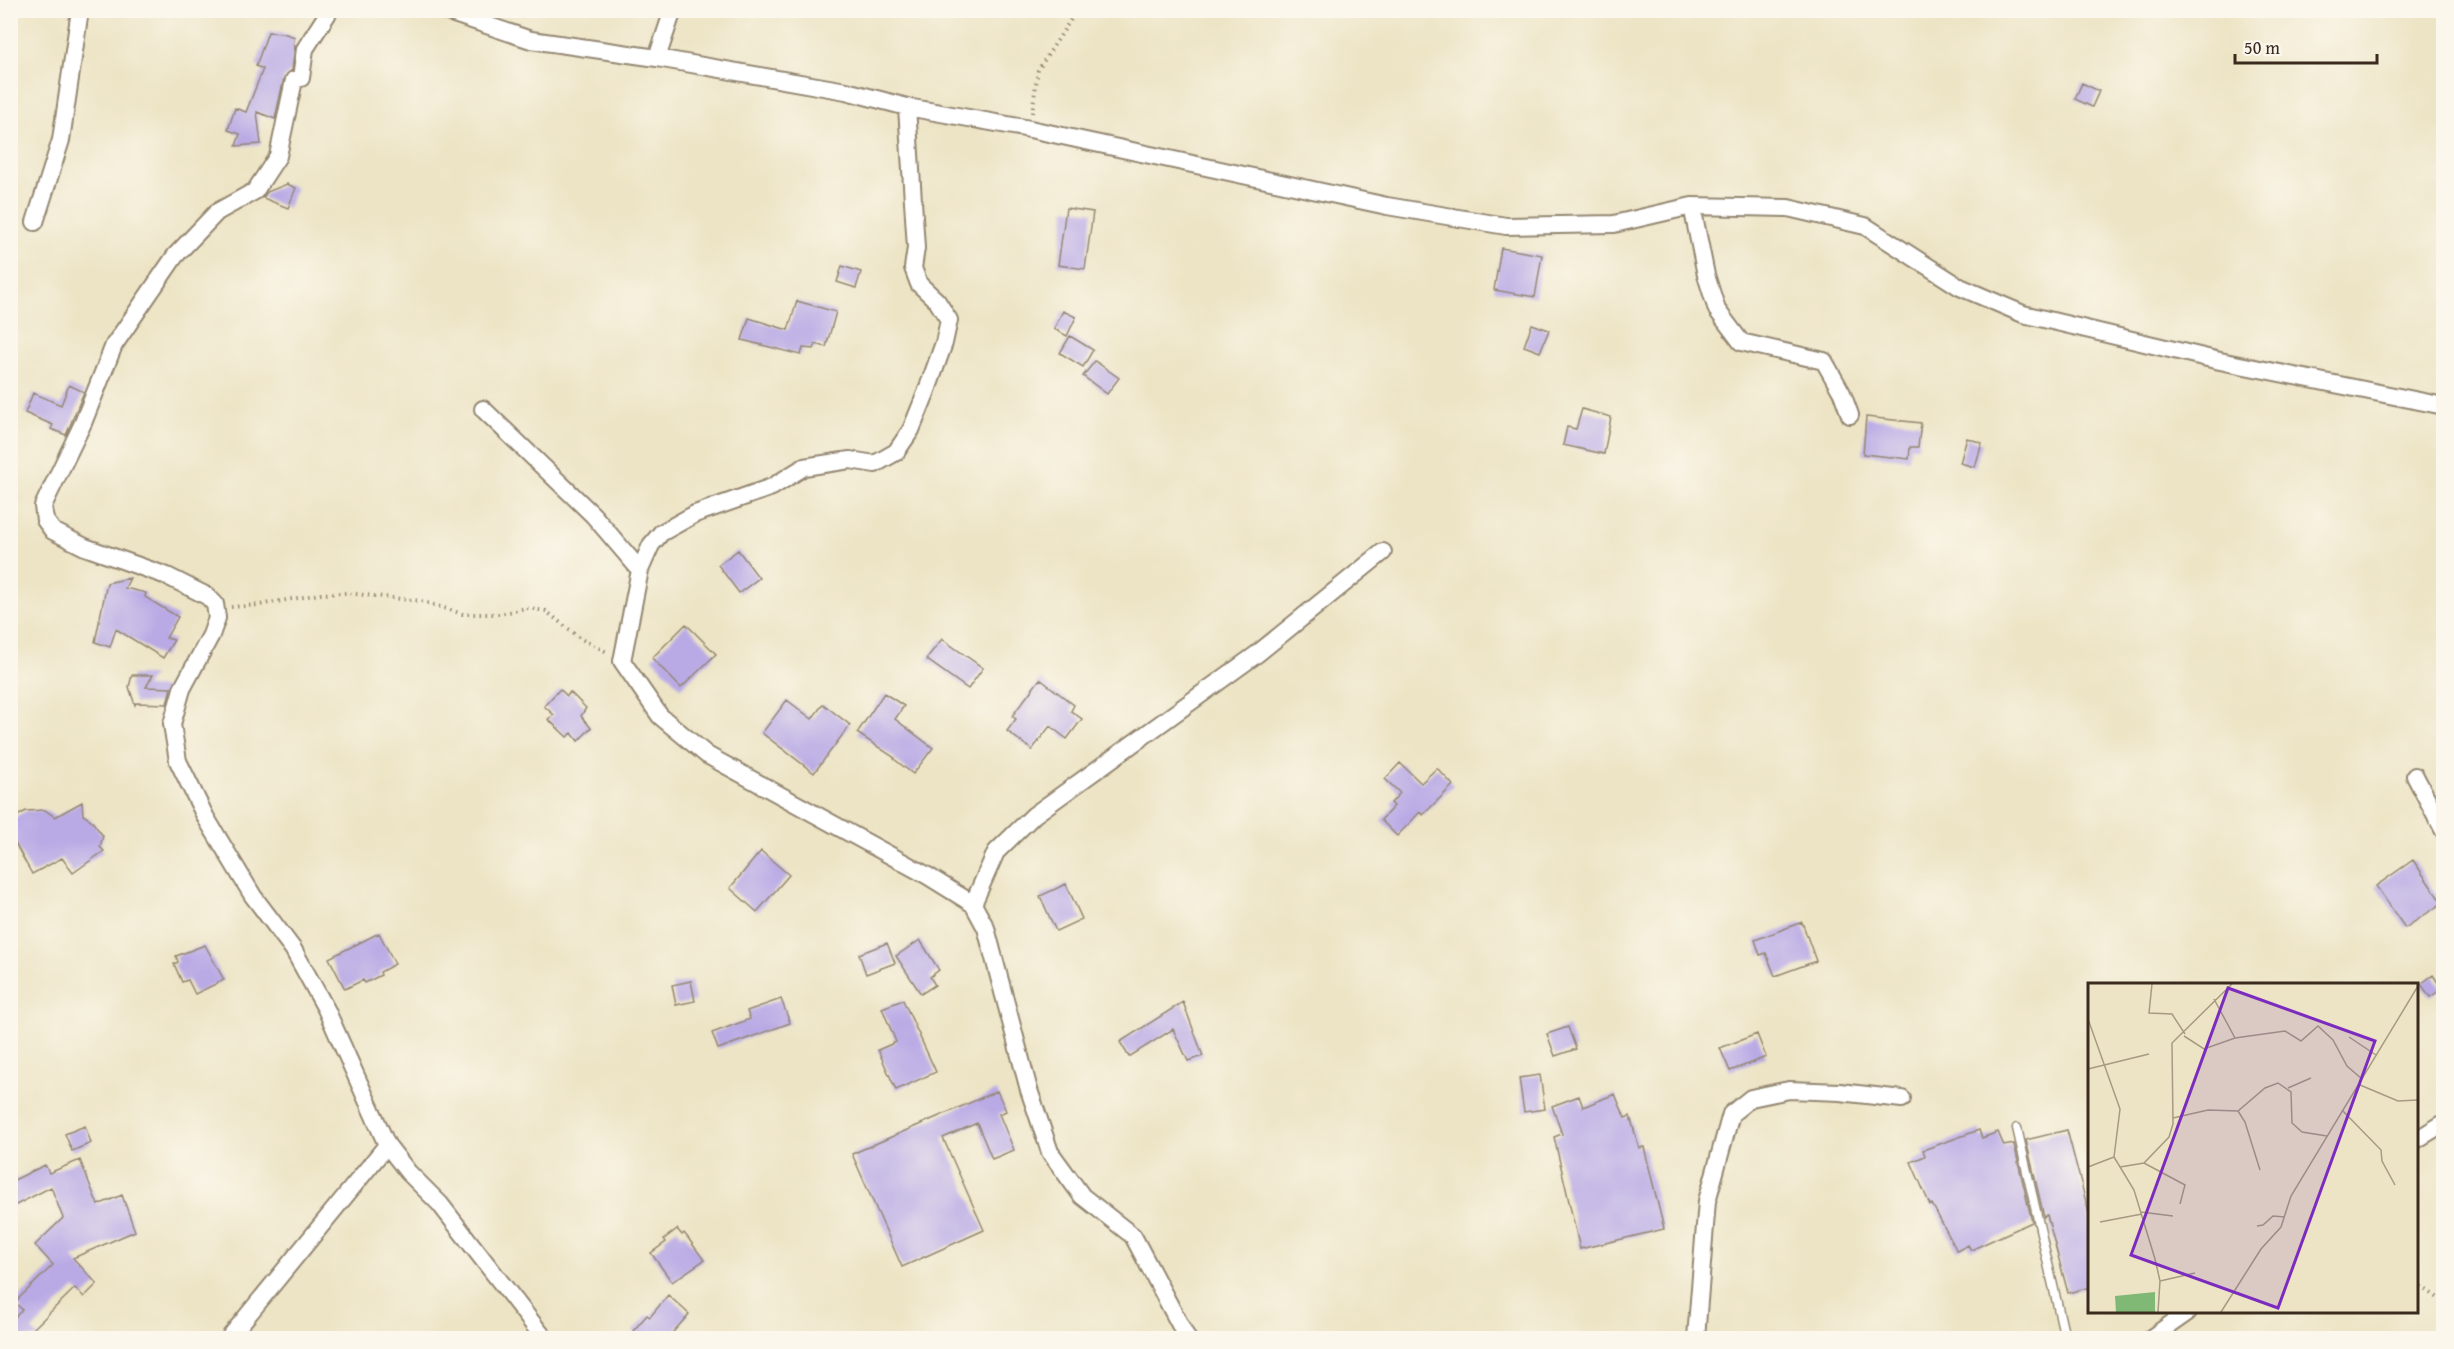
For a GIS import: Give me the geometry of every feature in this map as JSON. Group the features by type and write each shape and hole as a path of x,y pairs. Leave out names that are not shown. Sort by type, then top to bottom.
{"street":[{"path":"35,222 61,140 80,10"},
{"path":"330,10 305,49 301,78 294,80 278,156 255,191 217,212 175,256 114,345 83,423 43,506 45,520 53,531 85,547 167,576 207,596 215,604 217,618 211,635 182,689 172,724 178,761 206,818 253,896 293,949 326,1009 387,1145 408,1172 447,1213 544,1338"},
{"path":"442,10 531,40 657,58 846,91 907,107 1030,129 1387,206 1506,226 1614,224 1692,206 1788,208 1865,226 1960,287 2023,314 2220,361 2444,406"},
{"path":"657,58 673,10"},
{"path":"907,107 916,248 913,268 919,284 937,301 949,320 933,373 910,430 896,452 875,464 850,460 804,467 772,487 695,514 661,533 651,545 640,570 622,661 660,716 708,755 973,903 986,927 1029,1090 1050,1152 1082,1196 1133,1236 1187,1338"},
{"path":"1692,206 1706,275 1717,310 1741,342 1824,361 1842,393 1850,415"},
{"path":"483,409 593,515 640,570"},
{"path":"973,903 996,852 1035,815 1257,654 1383,552"},
{"path":"2415,776 2444,831"},
{"path":"1696,1338 1707,1202 1731,1113 1751,1098 1789,1090 1840,1092 1902,1099"},
{"path":"2418,1139 2444,1123"},
{"path":"229,1338 387,1145"},
{"path":"2151,1338 2185,1313"}],"lane":[{"path":"2017,1128 2065,1338"}],"path":[{"path":"1030,129 1038,70 1077,10"},
{"path":"215,604 235,608 320,594 346,593 421,601 463,614 500,614 526,608 546,611 581,639 622,661"},
{"path":"2418,1284 2444,1302"}],"building":[{"path":"268,32 295,37 292,70 284,78 275,119 257,112 261,144 236,146 240,134 228,130 235,108 246,112 263,69 256,66"},
{"path":"2082,83 2099,91 2092,107 2075,99"},
{"path":"287,184 296,188 288,208 263,198 267,192"},
{"path":"1066,208 1093,212 1085,269 1058,265"},
{"path":"1501,248 1542,255 1535,297 1494,290"},
{"path":"842,266 861,272 856,288 837,282"},
{"path":"797,301 836,312 826,347 816,344 814,349 803,348 801,355 742,340 749,318 788,330"},
{"path":"1063,311 1076,317 1067,336 1054,329"},
{"path":"1532,324 1549,330 1540,352 1524,346"},
{"path":"1070,336 1093,350 1083,367 1060,353"},
{"path":"1095,361 1119,378 1107,394 1083,376"},
{"path":"69,385 84,392 66,435 51,429 53,425 25,413 33,393 61,405"},
{"path":"1582,409 1611,417 1604,454 1563,445 1567,427 1576,429"},
{"path":"1866,417 1921,423 1918,447 1910,447 1909,459 1863,454"},
{"path":"1967,438 1982,443 1975,467 1960,463"},
{"path":"738,550 759,578 739,593 718,565"},
{"path":"130,578 125,588 146,593 145,597 178,617 166,638 174,640 163,658 116,629 110,647 95,642 107,583"},
{"path":"686,624 716,654 681,688 652,658"},
{"path":"942,639 983,668 968,689 926,659"},
{"path":"132,675 153,675 146,687 171,688 167,704 136,703 135,705 129,687"},
{"path":"1040,679 1074,705 1071,711 1082,719 1067,739 1050,726 1032,750 1007,731 1016,719 1012,716"},
{"path":"560,689 567,696 570,692 586,708 581,716 591,728 578,741 572,733 567,737 548,719 554,715 544,706"},
{"path":"884,693 904,706 895,719 933,748 913,774 895,758 857,733"},
{"path":"787,700 812,719 823,704 850,725 814,773 762,733"},
{"path":"1400,763 1421,783 1437,768 1453,785 1423,815 1420,812 1397,836 1381,820 1394,806 1391,803 1400,793 1385,779"},
{"path":"82,802 83,815 91,820 103,836 100,847 104,851 73,873 62,858 32,874 10,834 10,820 26,811 45,810 55,817"},
{"path":"761,851 789,875 757,912 730,888"},
{"path":"2413,860 2442,903 2405,928 2376,886"},
{"path":"1066,884 1082,919 1056,931 1040,896"},
{"path":"1802,922 1816,961 1775,976 1766,953 1760,955 1755,940"},
{"path":"379,933 395,964 380,972 381,975 365,983 363,980 345,989 329,958"},
{"path":"920,940 939,970 930,977 935,985 921,994 896,956"},
{"path":"887,943 895,963 866,974 859,954"},
{"path":"205,945 224,980 195,994 188,980 182,982 174,964 178,962 176,956"},
{"path":"2433,975 2442,989 2430,997 2421,984"},
{"path":"691,981 695,1001 676,1005 672,985"},
{"path":"781,999 790,1023 718,1049 712,1033 750,1019 747,1011"},
{"path":"903,1000 936,1072 896,1090 878,1050 896,1042 882,1008"},
{"path":"1183,1002 1203,1056 1188,1061 1173,1029 1129,1057 1120,1042"},
{"path":"1568,1027 1576,1049 1555,1056 1547,1034"},
{"path":"1757,1034 1766,1057 1730,1071 1720,1048"},
{"path":"1540,1075 1545,1109 1524,1112 1519,1078"},
{"path":"997,1091 1006,1111 999,1114 1014,1150 992,1159 977,1123 943,1138 984,1230 902,1267 852,1154"},
{"path":"1615,1094 1625,1118 1630,1116 1639,1148 1644,1147 1664,1229 1580,1249 1554,1137 1562,1134 1552,1106 1579,1096 1583,1107"},
{"path":"85,1126 91,1143 72,1151 65,1134"},
{"path":"1979,1130 1982,1138 1998,1132 2004,1146 2014,1144 2032,1222 1971,1250 1968,1245 1957,1251 1932,1204 1930,1205 1911,1162 1925,1156 1923,1150"},
{"path":"2067,1130 2088,1209 2088,1288 2068,1293 2047,1215 2044,1217 2026,1140"},
{"path":"80,1160 98,1205 122,1195 135,1231 73,1258 97,1284 84,1297 75,1288 32,1330 39,1338 10,1338 10,1322 22,1310 15,1302 53,1265 35,1245 63,1218 51,1187 10,1208 10,1182 45,1165 49,1173"},
{"path":"677,1229 682,1235 684,1233 704,1260 672,1282 651,1253 666,1242 664,1239"},
{"path":"668,1295 689,1314 668,1338 641,1338 633,1331 647,1315 650,1317"}]}
